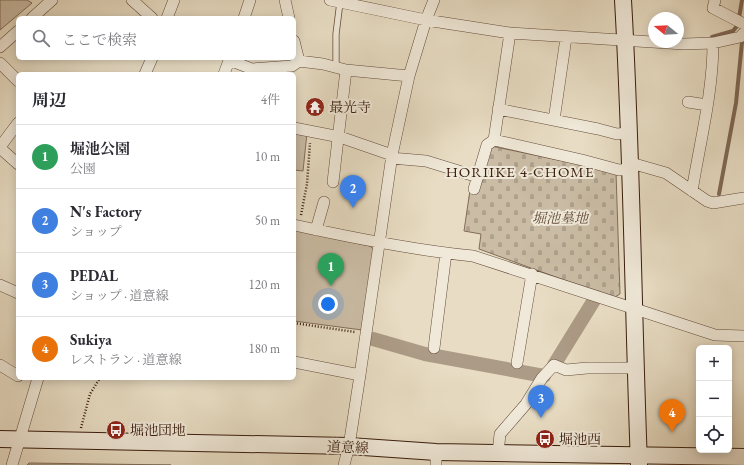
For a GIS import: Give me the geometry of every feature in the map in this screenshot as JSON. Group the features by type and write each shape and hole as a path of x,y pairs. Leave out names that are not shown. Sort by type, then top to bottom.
{"street":[{"path":"34,16 52,0"},
{"path":"132,0 150,16"},
{"path":"168,16 174,0"},
{"path":"245,16 250,0"},
{"path":"285,0 289,16"},
{"path":"344,465 349,446 392,156 409,76 426,20 434,0"},
{"path":"623,0 631,166 638,460"},
{"path":"704,0 714,4 744,24"},
{"path":"335,1 352,2 426,20 510,33 566,38 684,44 714,43 740,36 744,33"},
{"path":"0,47 16,33"},
{"path":"474,190 487,145 494,140 510,33"},
{"path":"554,120 566,38"},
{"path":"692,191 707,104 714,43"},
{"path":"146,72 151,60"},
{"path":"225,72 229,60"},
{"path":"231,60 252,69 294,67 341,69 409,76"},
{"path":"0,63 16,79"},
{"path":"701,63 712,65"},
{"path":"333,182 340,137 341,69"},
{"path":"688,102 707,104"},
{"path":"498,109 617,134 629,134"},
{"path":"16,126 0,148 16,162"},
{"path":"296,128 312,130 340,137 392,156 426,161 478,177"},
{"path":"494,140 619,170 631,166 666,173 713,203 744,198"},
{"path":"316,230 324,202"},
{"path":"296,225 380,242 473,256 715,335 744,336"},
{"path":"434,348 446,253"},
{"path":"517,363 532,274"},
{"path":"0,285 16,292"},
{"path":"296,362 360,375"},
{"path":"0,365 16,375"},
{"path":"498,453 500,434 526,404 542,378 554,365 566,370 587,368 636,368"},
{"path":"12,465 37,383 27,380"},
{"name":"道意線","path":"0,439 349,446 436,458 498,453 638,460 744,457"}],"lane":[{"path":"335,1 336,34 341,69"}],"path":[{"path":"296,225 307,184 307,167 312,130"},
{"path":"296,323 366,333"},
{"path":"77,440 90,394 99,380"}],"green space":[{"path":"0,0 27,0 32,3 16,16 0,30"},
{"path":"296,131 307,133 303,171 296,170"},
{"name":"堀池墓地","path":"491,146 616,172 620,294 613,298 479,249 481,234 464,231 470,190"},
{"path":"296,230 370,246 374,250 362,330 296,321"},
{"path":"29,463 171,465 27,465"}],"waterway":[{"path":"739,18 742,0"},
{"path":"712,37 733,31 737,26"},
{"path":"719,194 736,103 742,42"},
{"path":"554,365 596,297"},
{"path":"373,339 425,354 544,376"}],"place":[{"name":"最光寺","path":"315,107"},
{"name":"N's Factory","path":"353,208"},
{"name":"堀池公園","path":"331,286"},
{"name":"PEDAL","path":"541,418"},
{"name":"堀池団地","path":"116,430"},
{"name":"Sukiya","path":"672,432"},
{"name":"堀池西","path":"545,439"}],"district":[{"name":"HORIIKE 4-CHOME","path":"520,171"}]}
